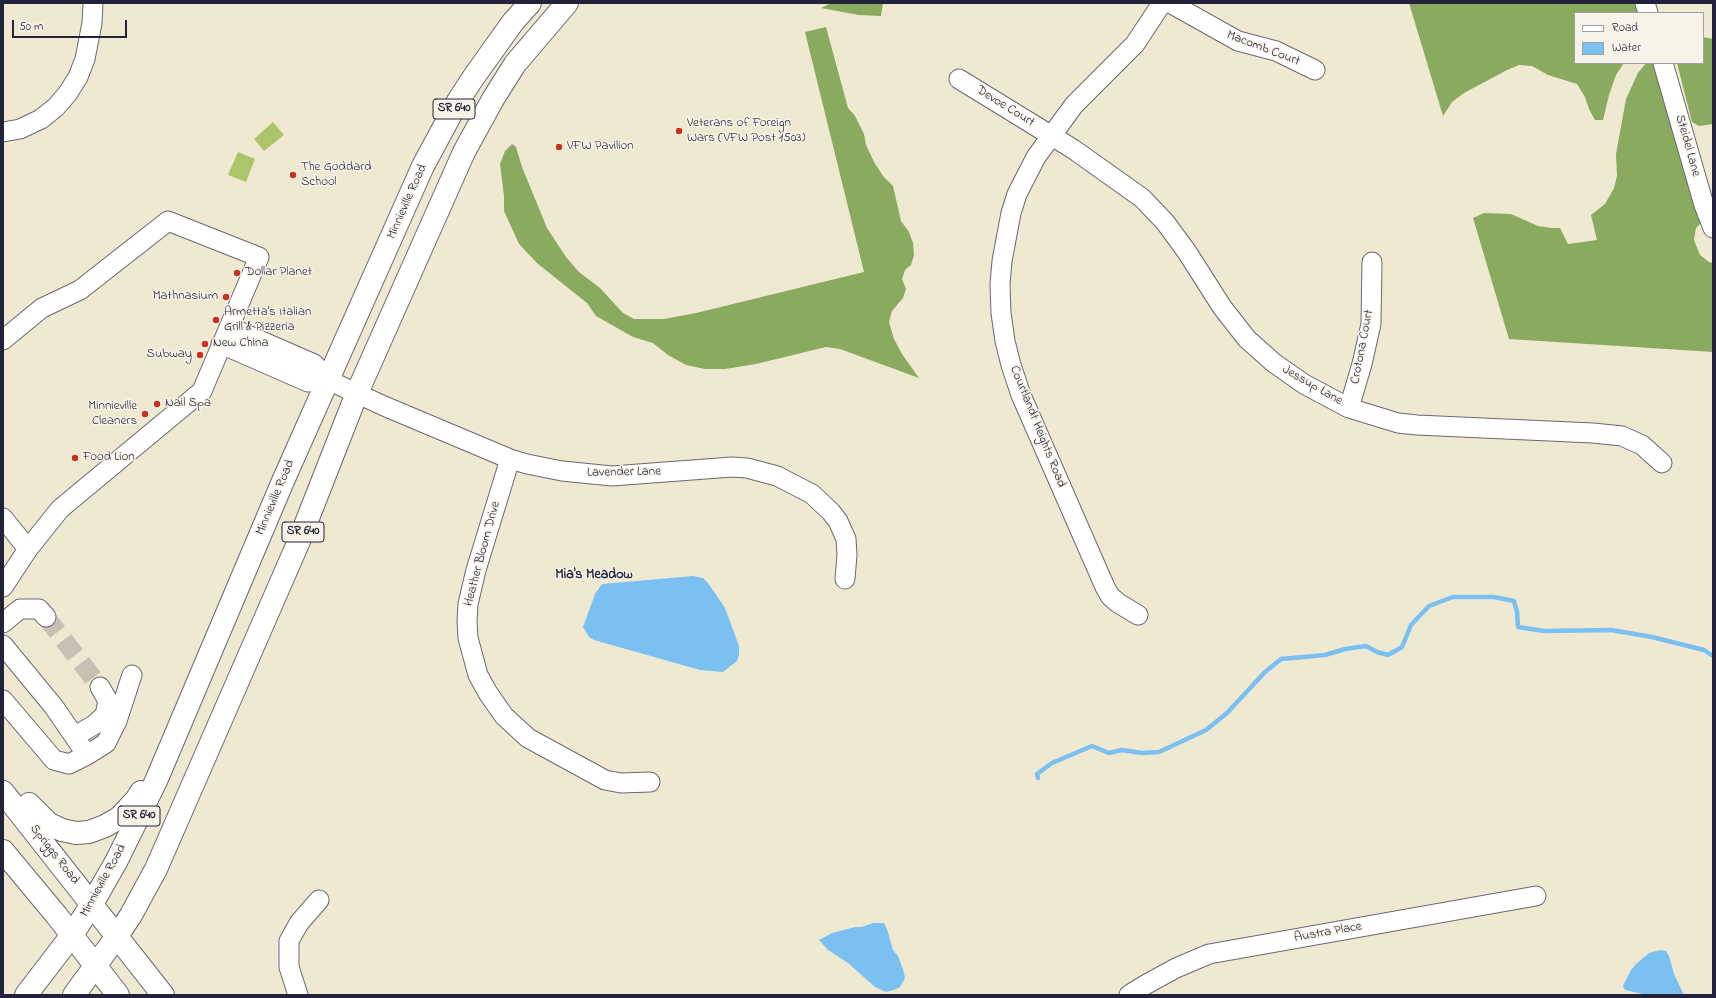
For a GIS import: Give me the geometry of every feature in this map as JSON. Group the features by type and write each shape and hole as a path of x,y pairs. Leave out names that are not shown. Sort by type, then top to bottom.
{"main road":[{"name":"Minnieville Road","path":"26,995 72,935 92,904 128,838 156,781 283,481 424,166 458,102 486,58 513,22 530,3"},
{"name":"SR 640","path":"74,995 131,915 159,862 299,541 357,393 437,211 479,124 515,64 567,3"},
{"path":"3,780 49,824 62,830 76,833 89,832 105,826 119,818 136,800 158,765 179,725"},
{"name":"Spriggs Road","path":"3,792 163,995"},
{"path":"3,851 72,935 118,995"}],"street":[{"path":"3,132 20,129 41,119 56,107 68,93 78,77 85,59 92,23 93,3"},
{"name":"Courtlandt Heights Road","path":"1138,615 1118,603 1110,596 1105,587 1021,395 1005,341 1001,313 1000,284 1002,261 1011,214 1025,178 1051,136 1074,105 1135,44 1162,3"},
{"name":"Macomb Court","path":"1170,3 1238,41 1276,51 1315,70"},
{"name":"Steidel Lane","path":"1663,64 1704,205 1713,228"},
{"name":"Devoe Court","path":"959,78 1051,136"},
{"name":"Jessup Lane","path":"1051,136 1079,153 1142,198 1165,222 1187,252 1234,324 1260,352 1304,384 1349,408 1398,423 1622,436 1642,445 1662,463"},
{"path":"3,340 42,308 80,290 168,221 259,257 202,391 60,509 27,552 3,587"},
{"name":"Crotona Court","path":"1349,408 1362,364 1371,324 1372,262"},
{"path":"229,327 314,364 328,380"},
{"path":"221,344 308,382 328,380"},
{"name":"Lavender Lane","path":"328,380 427,425 510,459 555,470 587,474 628,475 732,467 746,468 776,476 812,494 831,512 838,521 846,539 847,555 845,579"},
{"name":"Heather Bloom Drive","path":"510,459 476,570 468,604 468,638 478,675 504,716 528,738 605,780 621,783 650,782"},
{"path":"3,518 27,552"},
{"path":"3,623 20,609 39,609 46,617"},
{"path":"3,645 75,736 87,755"},
{"path":"3,700 54,760 69,764 106,743 118,722 132,675"},
{"path":"75,736 94,725 105,715 108,701 100,687"},
{"name":"Austra Place","path":"1129,995 1176,968 1209,954 1536,896"},
{"path":"298,995 289,967 289,941 293,931 319,900"}],"green space":[{"path":"831,3 883,3 881,16 859,15 821,8"},
{"path":"1409,3 1637,3 1640,12 1574,12 1574,64 1623,64 1616,75 1603,120 1595,120 1585,97 1577,84 1548,75 1532,66 1519,65 1464,93 1452,102 1443,116"},
{"path":"826,27 848,108 855,116 864,134 866,145 874,162 883,176 893,186 901,221 909,232 913,243 914,255 911,265 905,270 902,279 906,289 903,298 892,311 889,322 894,339 902,354 919,378 840,349 826,347 756,364 725,369 705,369 686,365 668,355 653,343 633,337 596,316 587,303 538,264 519,244 504,211 504,196 500,164 505,151 512,144 516,147 522,167 547,228 566,257 579,272 600,288 623,313 634,319 664,319 696,313 864,272 805,32"},
{"path":"1704,37 1713,39 1713,124 1699,126 1692,122 1677,64 1704,64"},
{"path":"1645,64 1655,64 1702,222 1696,228 1694,240 1700,255 1709,262 1713,263 1713,352 1509,339 1473,218 1484,213 1511,214 1538,226 1560,228 1568,244 1597,240 1591,215 1605,204 1614,188 1617,176 1616,154 1626,99 1638,73"},
{"path":"273,122 284,135 264,151 254,139"},
{"path":"238,152 255,159 246,182 228,175"}],"water":[{"path":"693,576 703,578 708,583 725,608 739,646 737,661 723,672 700,670 594,640 589,637 583,627 595,594 602,584"},
{"path":"873,923 884,923 893,950 898,956 903,969 905,978 900,987 886,992 875,987 848,963 828,950 819,940 832,933 855,927 862,927"},
{"path":"1660,950 1666,951 1669,956 1674,974 1684,995 1647,995 1625,990 1623,986 1631,970 1636,964 1649,953"}],"waterway":[{"path":"1038,778 1037,774 1052,763 1092,746 1109,753 1122,750 1142,753 1159,752 1206,730 1227,713 1265,672 1281,659 1325,655 1345,649 1366,646 1377,652 1388,655 1402,647 1411,625 1429,606 1453,597 1494,597 1514,601 1517,612 1518,627 1544,631 1611,630 1652,637 1704,650 1713,656"}],"tunnel":[{"path":"46,617 100,687"}],"place":[{"name":"Veterans of Foreign Wars (VFW Post 1503)","path":"679,131"},
{"name":"VFW Pavilion","path":"559,147"},
{"name":"The Goddard School","path":"293,175"},
{"name":"Dollar Planet","path":"237,273"},
{"name":"Mathnasium","path":"226,297"},
{"name":"Armetta's Italian Grill & Pizzeria","path":"216,320"},
{"name":"New China","path":"205,344"},
{"name":"Subway","path":"200,355"},
{"name":"Nail Spa","path":"157,404"},
{"name":"Minnieville Cleaners","path":"145,414"},
{"name":"Food Lion","path":"75,458"}],"district":[{"name":"Mia's Meadow","path":"594,576"}]}
